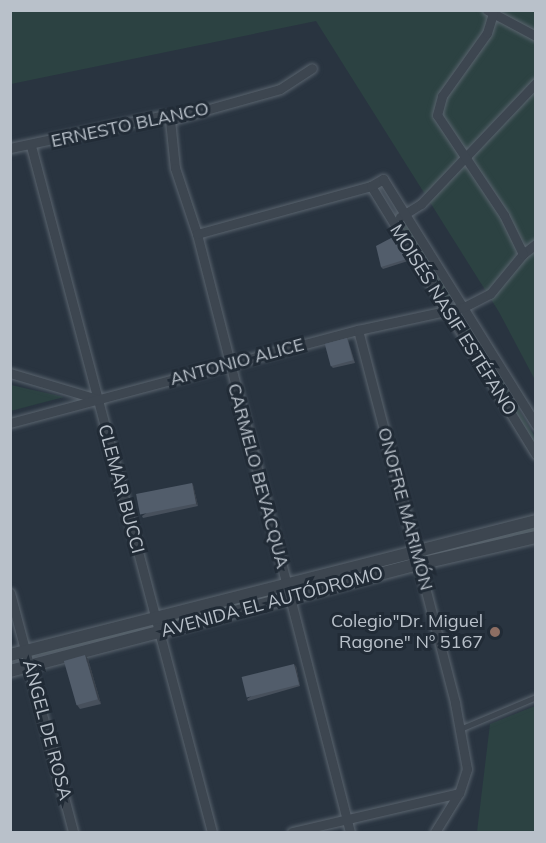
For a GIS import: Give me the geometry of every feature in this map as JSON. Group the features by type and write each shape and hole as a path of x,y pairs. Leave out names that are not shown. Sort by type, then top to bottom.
{"street":[{"path":"523,254 504,215 441,126 438,106 446,88 487,33 490,12 536,36"},
{"name":"ERNESTO BLANCO","path":"10,148 31,146 161,116 170,120 280,89 312,68"},
{"path":"393,221 421,204 536,83"},
{"name":"CARMELO BEVACQUA","path":"170,120 175,168 197,234 228,364 291,597 350,832"},
{"name":"CLEMAR BUCCI","path":"31,146 81,324 97,399 212,832"},
{"name":"MOISÉS NASIF ESTÉFANO","path":"536,425 383,179 371,186 536,454"},
{"path":"197,234 371,186"},
{"path":"464,307 490,294 523,254 536,244"},
{"name":"ANTONIO ALICE","path":"10,423 358,330 445,309 464,307"},
{"name":"ONOFRE MARIMÓN","path":"358,330 460,729 466,769 459,793 435,832"},
{"path":"10,373 97,399"},
{"name":"AVENIDA EL AUTÓDROMO","path":"10,655 415,549 536,521"},
{"name":"AVENIDA EL AUTÓDROMO","path":"10,671 419,564 536,537"},
{"name":"ÁNGEL DE ROSA","path":"10,593 73,832"},
{"path":"292,832 459,793"}],"lane":[{"path":"460,729 536,697"}],"green space":[{"path":"11,11 535,11 535,380 499,312 316,21 11,84"},
{"path":"407,226 450,296 446,298 403,229"},
{"path":"469,326 535,437 535,449 463,329"},
{"path":"11,385 64,397 11,411"},
{"path":"535,526 535,531 433,555 432,551"},
{"path":"272,592 273,596 171,621 170,617"},
{"path":"144,625 145,629 41,655 40,651"},
{"path":"535,706 535,832 477,832 490,724"}],"building":[{"path":"393,237 407,259 381,267 376,246"},
{"path":"347,338 353,360 331,366 325,344"},
{"path":"192,483 196,504 140,514 136,494"},
{"path":"85,655 98,699 77,705 64,661"},
{"path":"294,664 299,684 247,697 242,677"}],"place":[{"name":"Colegio\"Dr. Miguel Ragone\" Nº 5167","path":"495,632"}]}
